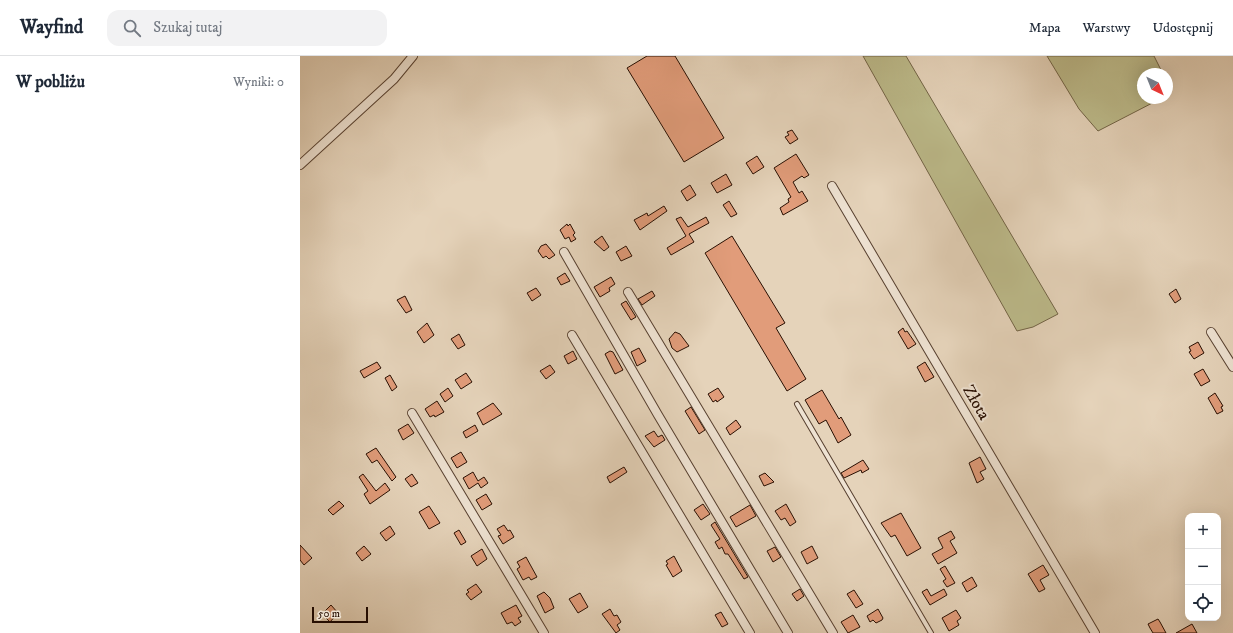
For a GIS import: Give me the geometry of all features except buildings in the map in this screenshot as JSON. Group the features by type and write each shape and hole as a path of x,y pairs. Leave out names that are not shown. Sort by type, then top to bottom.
{"street":[{"path":"300,165 394,79 413,56"},
{"name":"Złota","path":"832,186 1095,633"},
{"path":"564,252 658,415 788,633"},
{"path":"628,292 834,633"},
{"path":"1211,332 1233,367"},
{"path":"572,335 750,633"},
{"path":"412,413 544,633"}],"lane":[{"path":"797,404 931,633"}],"shaded area":[{"path":"863,56 906,56 1058,314 1033,327 1017,331"},
{"path":"1047,56 1154,56 1160,68 1137,68 1137,104 1150,104 1098,131 1079,109"}]}
